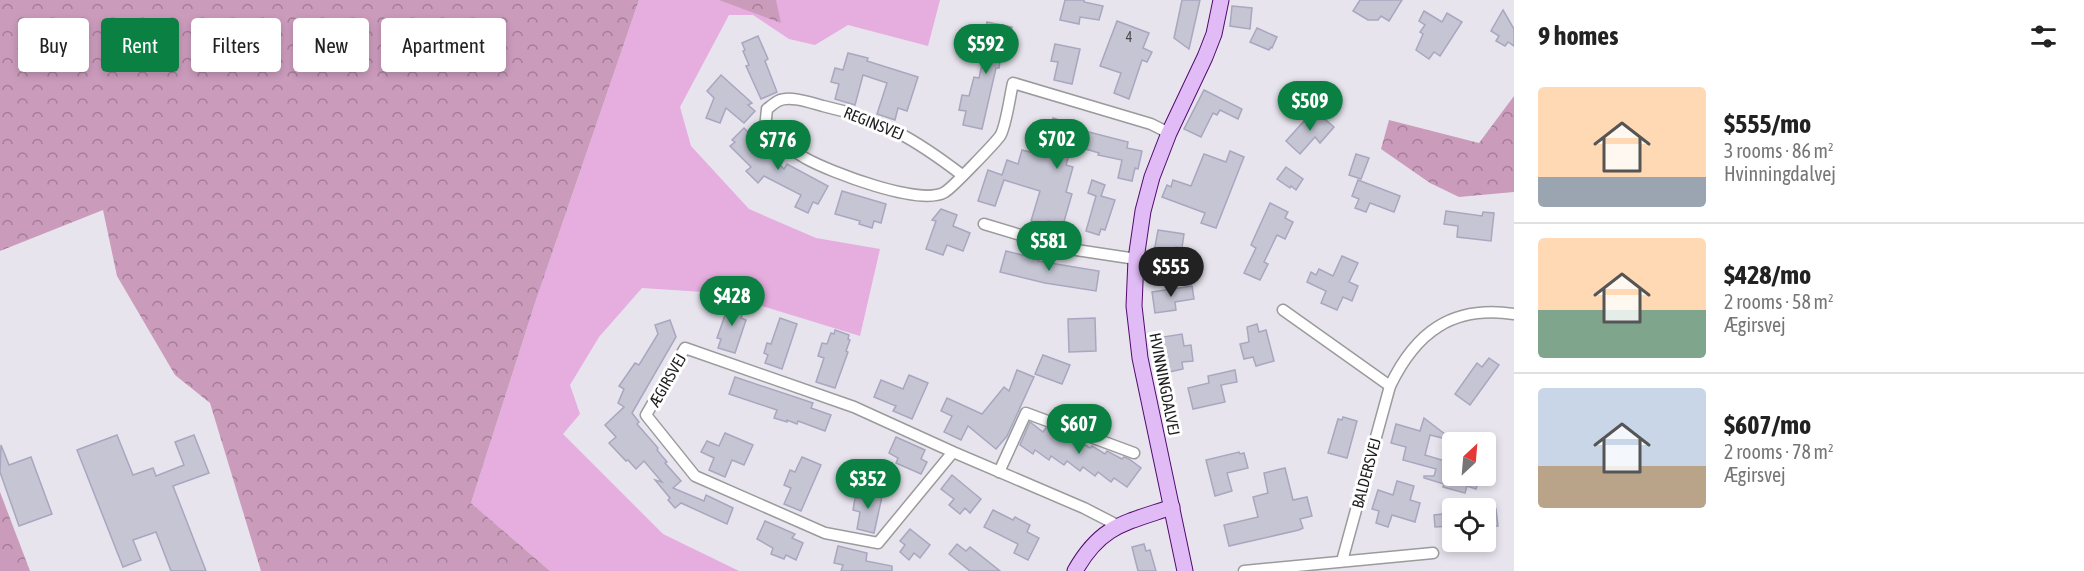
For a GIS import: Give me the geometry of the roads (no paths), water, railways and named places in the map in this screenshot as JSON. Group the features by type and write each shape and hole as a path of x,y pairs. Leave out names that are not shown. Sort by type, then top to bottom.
{"street":[{"name":"HVINNINGDALVEJ","path":"1185,571 1140,358 1134,306 1136,259 1143,211 1152,177 1214,34 1221,0"},
{"name":"REGINSVEJ","path":"962,175 928,149 903,134 850,112 798,100 779,100 766,109 765,128 780,143 808,159 841,174 887,189 927,196 945,192 962,175 1001,135 1013,83 1151,124 1169,134"},
{"path":"984,224 1064,248 1136,259"},
{"path":"1283,310 1390,386"},
{"name":"BALDERSVEJ","path":"1342,561 1390,386 1400,366 1416,344 1441,323 1470,315 1497,312 1514,314"},
{"name":"ÆGIRSVEJ","path":"952,452 878,543 825,533 694,476 646,415 685,348 854,407 1084,508 1117,525"},
{"path":"999,472 1026,413 1134,453"},
{"path":"1075,571 1085,553 1099,538 1117,525 1172,507"},
{"path":"1244,571 1433,553"}]}
